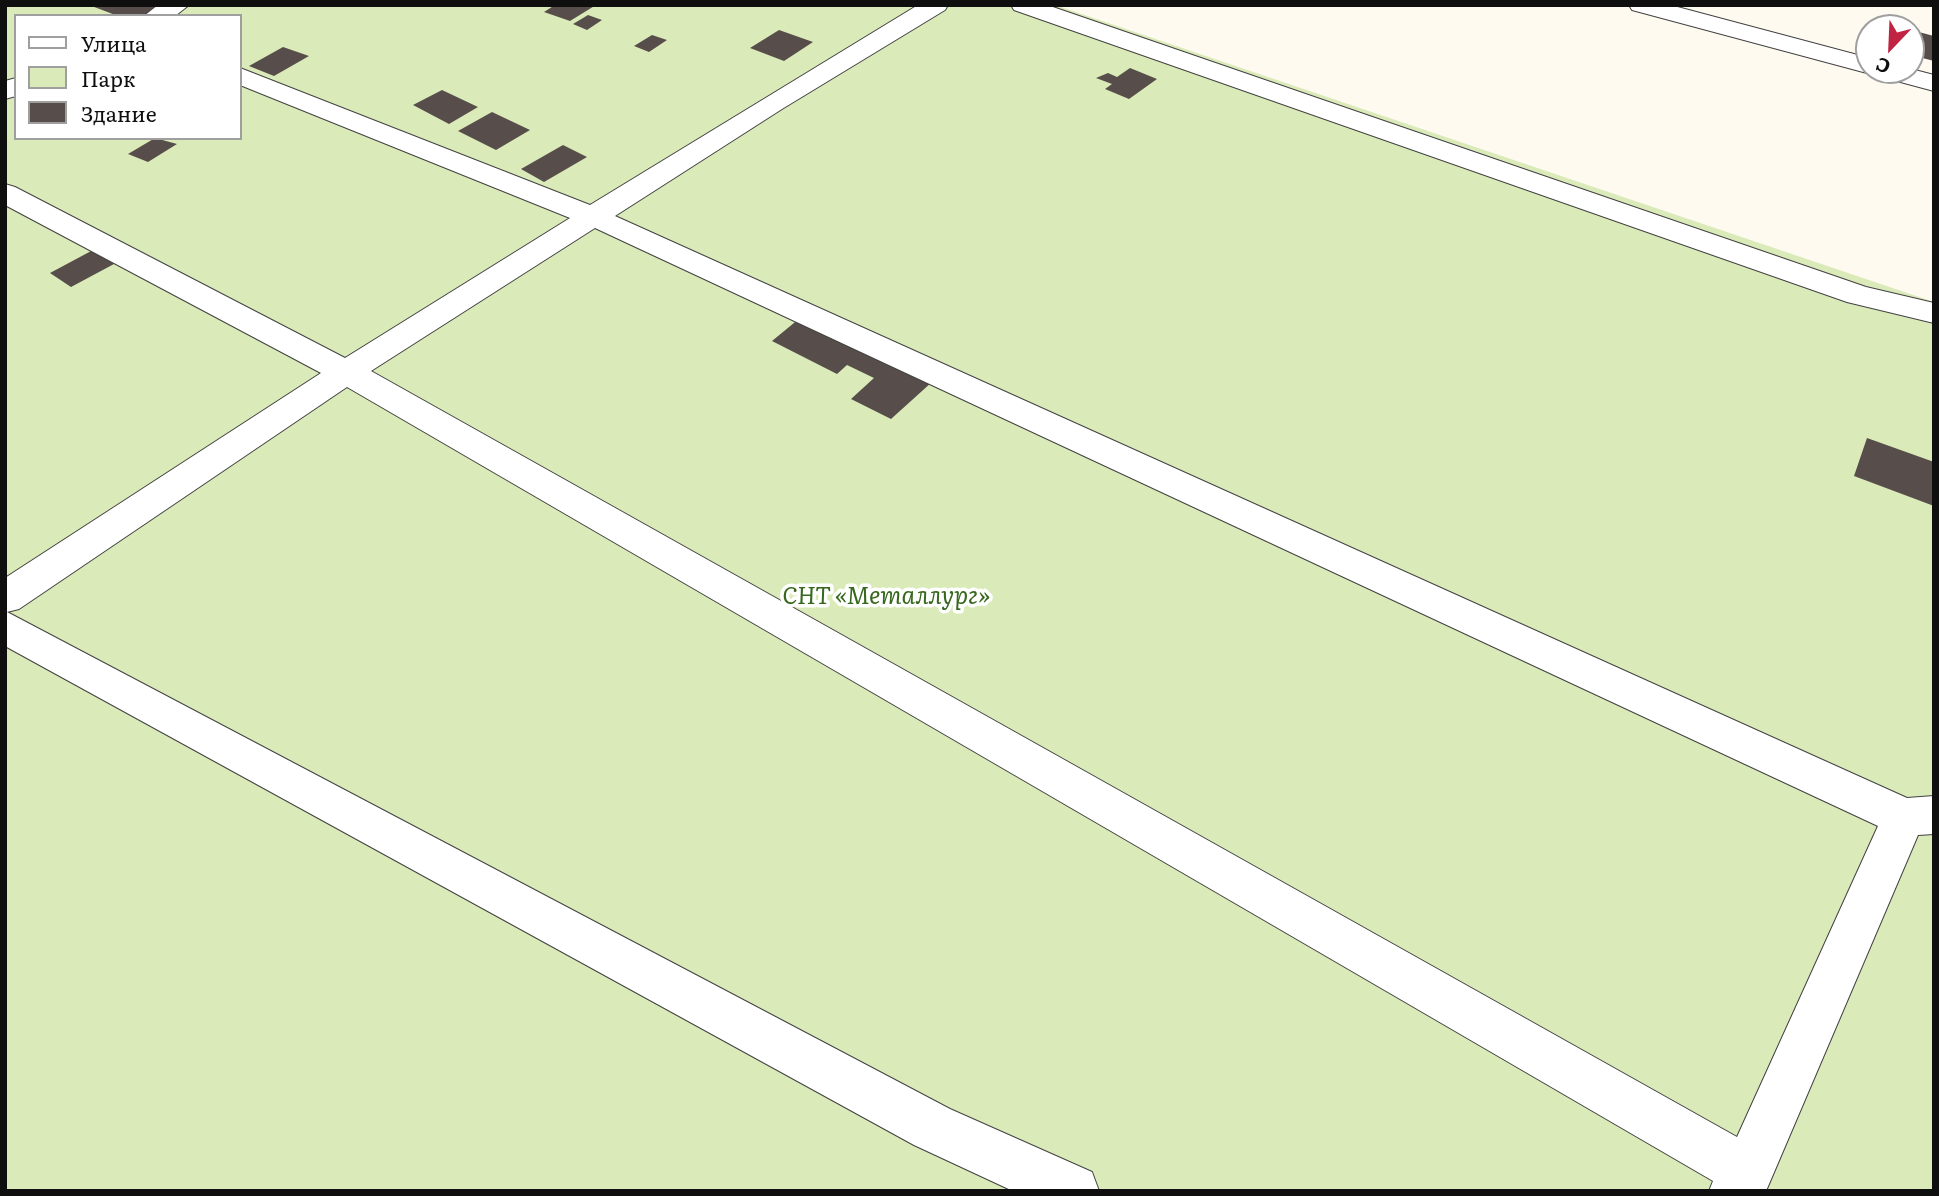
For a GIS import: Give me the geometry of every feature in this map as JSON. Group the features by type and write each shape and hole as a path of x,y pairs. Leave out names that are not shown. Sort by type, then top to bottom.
{"street":[{"path":"160,14 177,5"},
{"path":"5,598 346,372 773,103 936,5"},
{"path":"1023,5 1858,295 1934,313"},
{"path":"1074,23 1102,5"},
{"path":"1641,5 1855,62"},
{"path":"5,193 346,372 1741,1181 1919,816 594,217 242,77"},
{"path":"5,627 932,1127 1073,1191"}],"green space":[{"name":"СНТ «Металлург»","path":"5,5 1055,5 1934,302 1934,1191 5,1191"}],"building":[{"path":"89,5 167,5 151,14 113,14"},
{"path":"555,5 596,5 570,21 544,12"},
{"path":"588,15 602,20 587,30 573,24"},
{"path":"779,30 813,42 784,61 750,48"},
{"path":"1925,34 1934,36 1934,61 1925,59"},
{"path":"652,35 667,40 649,52 634,46"},
{"path":"283,47 309,56 274,76 249,66"},
{"path":"1130,68 1157,79 1129,99 1105,89 1112,84 1096,78 1108,73 1117,77"},
{"path":"442,90 478,107 449,124 413,105"},
{"path":"492,112 530,130 496,150 458,131"},
{"path":"152,140 177,144 148,162 128,154"},
{"path":"563,145 587,157 544,182 521,169"},
{"path":"93,250 114,264 71,287 50,273"},
{"path":"800,318 932,382 891,419 851,399 874,378 847,365 837,374 772,341"},
{"path":"1867,438 1934,462 1934,506 1854,476"}]}
